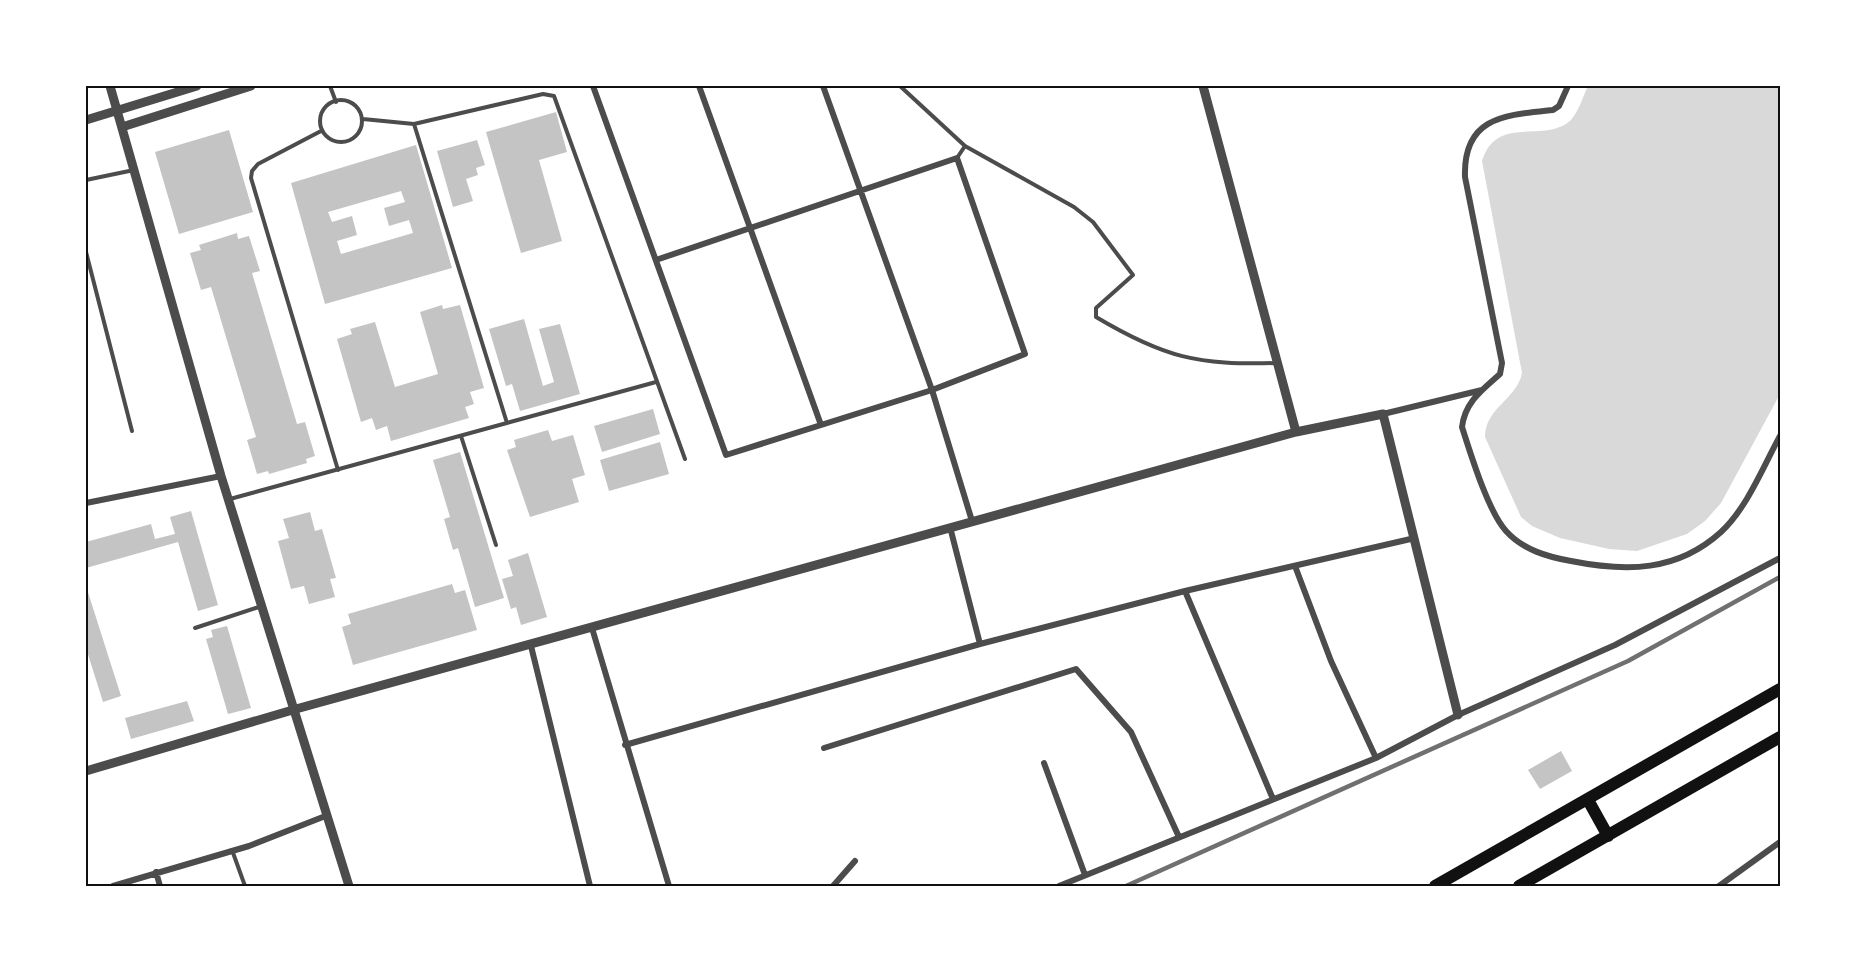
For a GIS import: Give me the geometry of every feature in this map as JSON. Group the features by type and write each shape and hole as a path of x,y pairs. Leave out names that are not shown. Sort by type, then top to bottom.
{"main road":[{"path":"1435,886 1780,689"},
{"path":"1519,886 1780,736"},
{"path":"1588,800 1608,836"}],"street":[{"path":"110,86 221,476 296,709 349,886"},
{"path":"86,120 197,86 201,102"},
{"path":"122,128 251,86"},
{"path":"593,86 726,455 932,390 1025,354 957,158 656,260"},
{"path":"699,86 821,425"},
{"path":"823,86 932,390 972,521"},
{"path":"1203,86 1296,432"},
{"path":"1568,86 1559,106 1553,110 1506,115 1491,120 1478,130 1469,144 1464,160 1465,177 1502,363 1500,374 1471,400 1463,413 1462,427 1497,520 1519,542 1545,556 1610,569 1642,568 1673,561 1700,548 1721,532 1735,517 1780,436"},
{"path":"86,771 296,709 531,646 1296,432 1483,390"},
{"path":"1383,414 1458,715"},
{"path":"86,503 221,476"},
{"path":"950,527 980,644"},
{"path":"625,746 980,644 1185,591 1415,538"},
{"path":"1059,886 1376,758 1458,715 1615,645 1780,558"},
{"path":"1295,566 1331,661 1376,758"},
{"path":"1185,591 1273,799"},
{"path":"592,628 625,746 669,886"},
{"path":"531,646 590,886"},
{"path":"824,748 1076,669 1131,732 1179,837"},
{"path":"1044,763 1085,874"},
{"path":"113,886 232,850 327,815"},
{"path":"1719,886 1780,842"},
{"path":"833,886 855,861"},
{"path":"156,872 160,886"}],"lane":[{"path":"330,86 336,102"},
{"path":"900,86 965,146 1074,207 1094,222 1133,275 1096,308 1096,316 1133,339 1178,357 1224,364 1278,363"},
{"path":"363,119 414,124 543,94 554,96 685,459"},
{"path":"343,101 356,106 363,119 358,133 346,140 332,140 321,131 321,116 324,110 336,102 343,101"},
{"path":"414,124 507,423"},
{"path":"321,131 258,164 252,171 252,178 338,470"},
{"path":"957,158 965,146"},
{"path":"86,180 134,170"},
{"path":"86,252 132,431"},
{"path":"229,500 656,382"},
{"path":"461,436 496,545"},
{"path":"195,628 263,606"},
{"path":"232,850 245,886"}],"shaded area":[{"path":"1588,86 1780,86 1780,394 1721,503 1705,521 1687,534 1637,551 1609,549 1560,538 1532,526 1521,517 1485,437 1490,418 1514,390 1522,373 1482,161 1489,146 1498,138 1522,132 1548,130 1560,127 1571,120"}],"building":[{"path":"556,112 567,152 539,160 562,241 521,253 486,132"},
{"path":"229,130 253,212 179,234 155,152"},
{"path":"477,140 485,165 476,168 478,175 466,179 473,201 453,207 437,151"},
{"path":"416,145 452,268 325,304 291,183","holes":["401,191 405,202 384,208 389,226 409,220 413,233 341,254 337,241 357,235 352,216 332,222 328,212"]},
{"path":"237,233 238,239 249,236 260,271 252,273 297,424 305,422 315,456 306,459 307,463 269,474 268,471 257,474 247,440 256,437 211,287 201,290 190,253 201,250 199,245"},
{"path":"442,305 443,309 460,305 484,388 470,392 474,404 465,407 469,418 391,441 387,426 376,430 372,418 361,422 337,339 352,334 350,329 375,322 395,387 438,374 420,312"},
{"path":"524,319 543,386 554,382 539,329 560,324 580,394 520,411 512,384 506,386 489,329"},
{"path":"653,409 660,434 602,452 594,426"},
{"path":"548,430 552,441 573,435 585,475 572,479 579,502 530,517 507,450 516,447 514,440"},
{"path":"660,442 669,474 609,491 600,460"},
{"path":"460,452 504,598 475,607 458,548 453,550 444,519 450,517 433,460"},
{"path":"191,511 218,605 198,611 178,542 86,568 86,542 151,524 155,539 175,534 170,517"},
{"path":"310,512 315,531 322,529 336,578 330,579 335,597 309,604 304,586 291,589 278,541 289,538 283,519"},
{"path":"528,553 547,617 521,625 516,607 511,609 502,579 513,576 508,560"},
{"path":"452,584 455,593 465,590 477,630 353,665 342,627 351,624 348,614"},
{"path":"86,586 121,696 103,702 86,648"},
{"path":"227,626 251,708 228,714 206,639 213,637 211,630"},
{"path":"187,701 194,721 131,739 125,718"},
{"path":"1561,751 1572,771 1540,789 1528,770"}],"railway":[{"path":"1126,886 1628,661 1780,577"}]}
